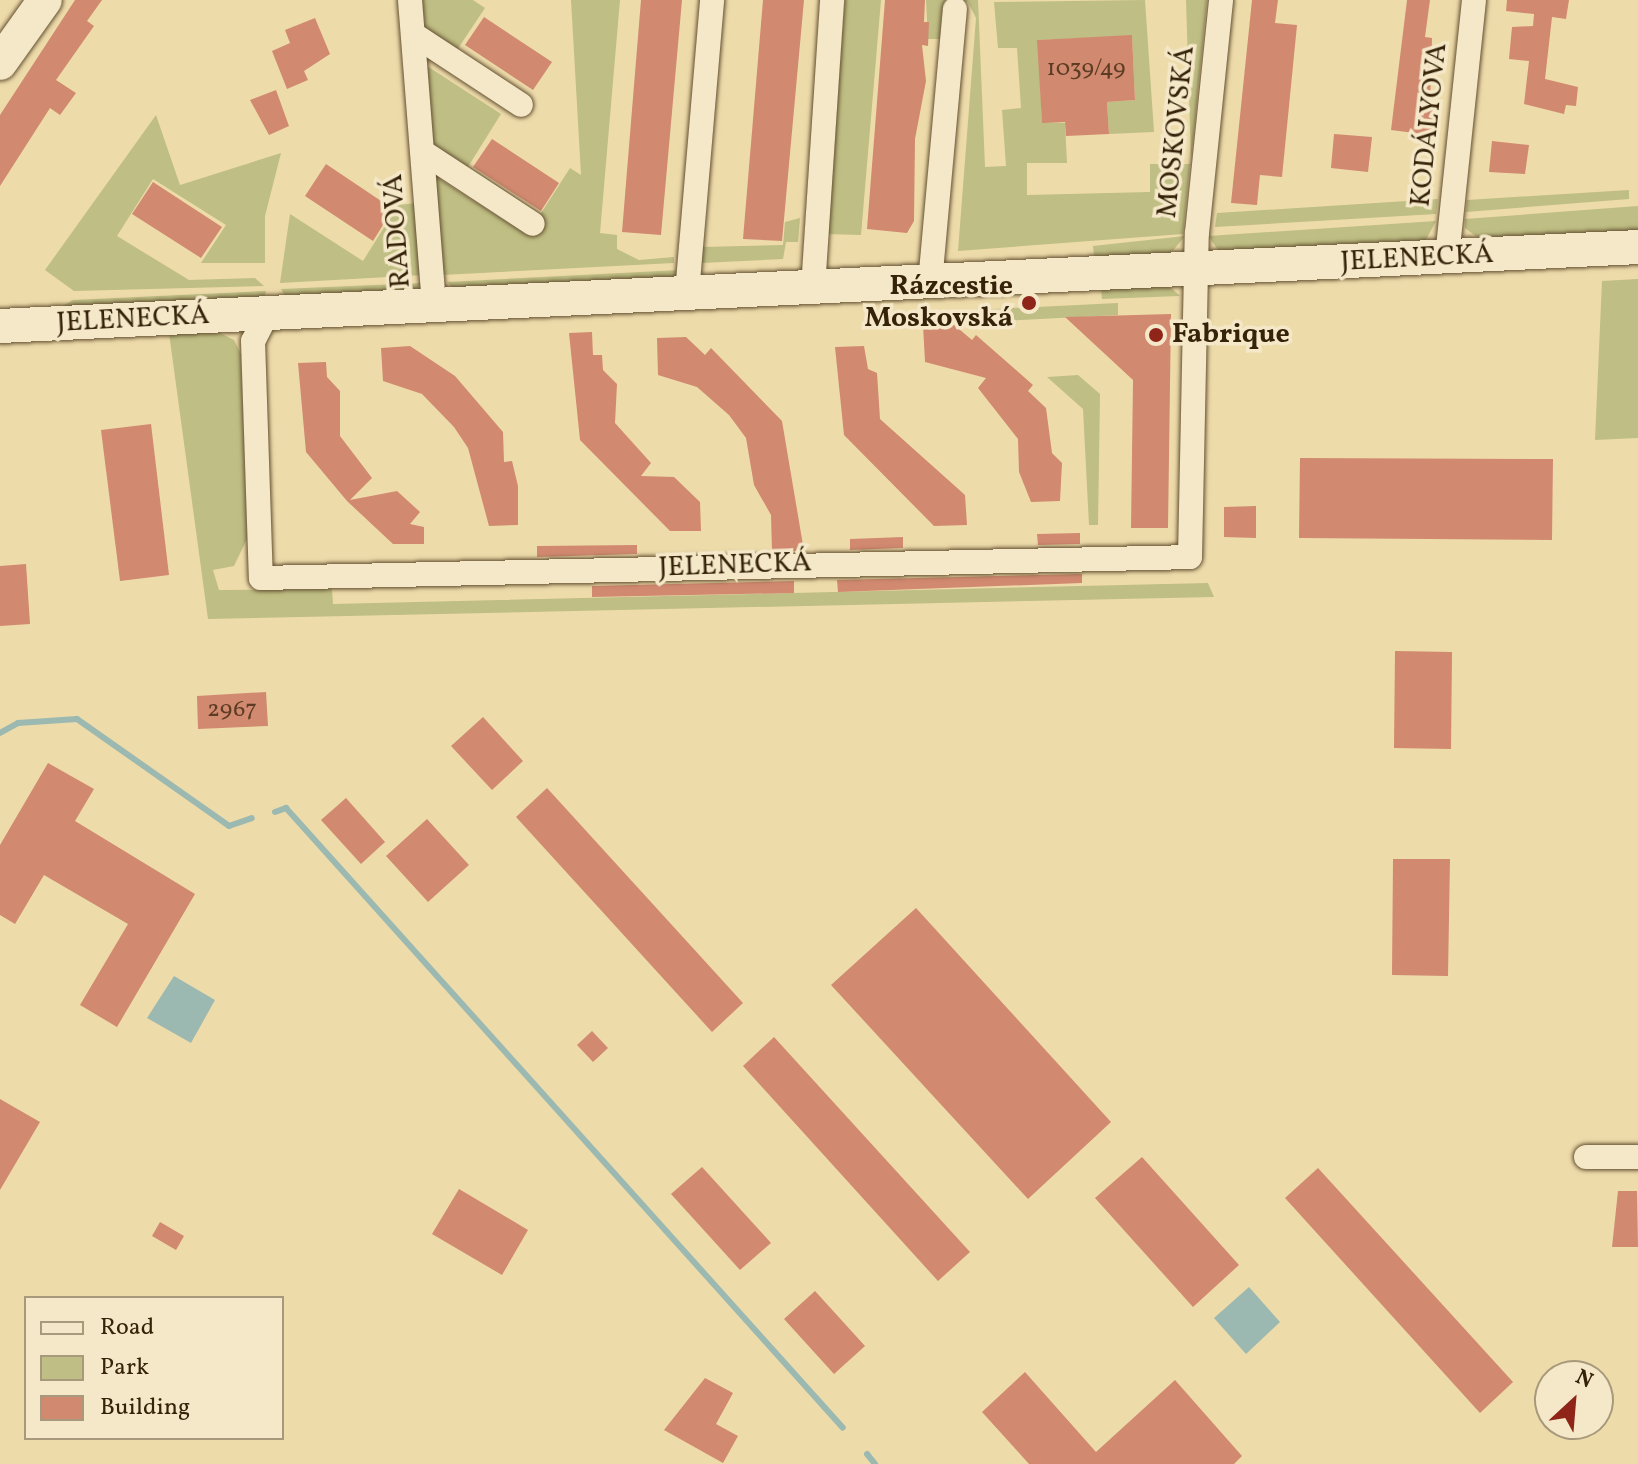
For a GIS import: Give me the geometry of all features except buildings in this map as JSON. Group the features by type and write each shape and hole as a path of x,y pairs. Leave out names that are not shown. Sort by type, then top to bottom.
{"street":[{"path":"0,63 45,0"},
{"name":"RADOVÁ","path":"410,0 434,305"},
{"path":"687,293 712,0"},
{"path":"813,288 832,0"},
{"name":"MOSKOVSKÁ","path":"1196,271 1221,0"},
{"name":"KODÁLYOVA","path":"1447,257 1474,0"},
{"path":"930,283 955,9"},
{"path":"413,34 521,105"},
{"name":"RADOVÁ","path":"423,152 533,224"},
{"name":"JELENECKÁ","path":"0,326 1196,271 1638,247"},
{"name":"JELENECKÁ","path":"267,314 253,341 261,578 1190,557 1196,271"},
{"path":"1586,1157 1638,1157"}],"green space":[{"path":"422,0 473,0 485,8 457,50 425,30"},
{"path":"571,0 620,0 600,233 617,235 617,249 639,260 674,257 674,263 442,275 435,176 527,235 570,168 581,175"},
{"path":"845,0 881,0 861,235 825,234"},
{"path":"926,0 978,0 985,167 1006,166 1002,110 1021,108 1017,48 998,48 994,2 1145,0 1154,132 1109,134 1107,102 1135,100 1132,36 1038,40 1042,122 1065,123 1067,163 1027,163 1027,195 1150,192 1150,164 1190,164 1183,234 958,251 976,18 968,2 956,1 955,9 942,8 940,39 928,39"},
{"path":"1186,0 1207,0 1191,160"},
{"path":"427,66 501,114 466,170 434,150"},
{"path":"156,115 180,185 281,153 265,216 265,263 201,263 226,225 153,179 117,236 189,280 255,278 264,286 74,291 45,270"},
{"path":"1629,190 1629,199 1466,212 1467,200"},
{"path":"1438,199 1436,214 1215,227 1217,213"},
{"path":"417,203 424,275 280,283 290,214 363,261 398,205"},
{"path":"1638,206 1638,234 1486,244 1465,228 1465,219"},
{"path":"800,218 798,242 786,242 783,259 702,263 702,247 783,245 785,222"},
{"path":"1436,221 1422,247 1219,251 1208,236"},
{"path":"1185,236 1166,259 1095,263 1093,246"},
{"path":"680,270 670,283 459,294 447,282"},
{"path":"1638,279 1638,438 1595,440 1602,281"},
{"path":"422,283 409,296 289,302 281,289"},
{"path":"1168,285 1180,296 1102,299 1101,289"},
{"path":"266,291 263,302 48,314 73,300"},
{"path":"1118,303 1118,315 985,322 974,310"},
{"path":"214,330 234,340 241,354 247,539 234,566 213,570 219,590 332,589 333,604 1208,583 1214,597 208,619 169,333"},
{"path":"1078,375 1100,394 1098,525 1089,525 1083,409 1047,377"}],"water":[{"path":"174,976 215,1000 191,1043 147,1018"},
{"path":"1249,1287 1280,1322 1246,1354 1214,1318"}],"waterway":[{"path":"0,733 18,723 77,719 229,826 252,818"},
{"path":"275,812 286,808 843,1428"},
{"path":"867,1454 875,1464"}],"place":[{"name":"Rázcestie Moskovská","path":"1029,303"},
{"name":"Fabrique","path":"1156,335"}]}
